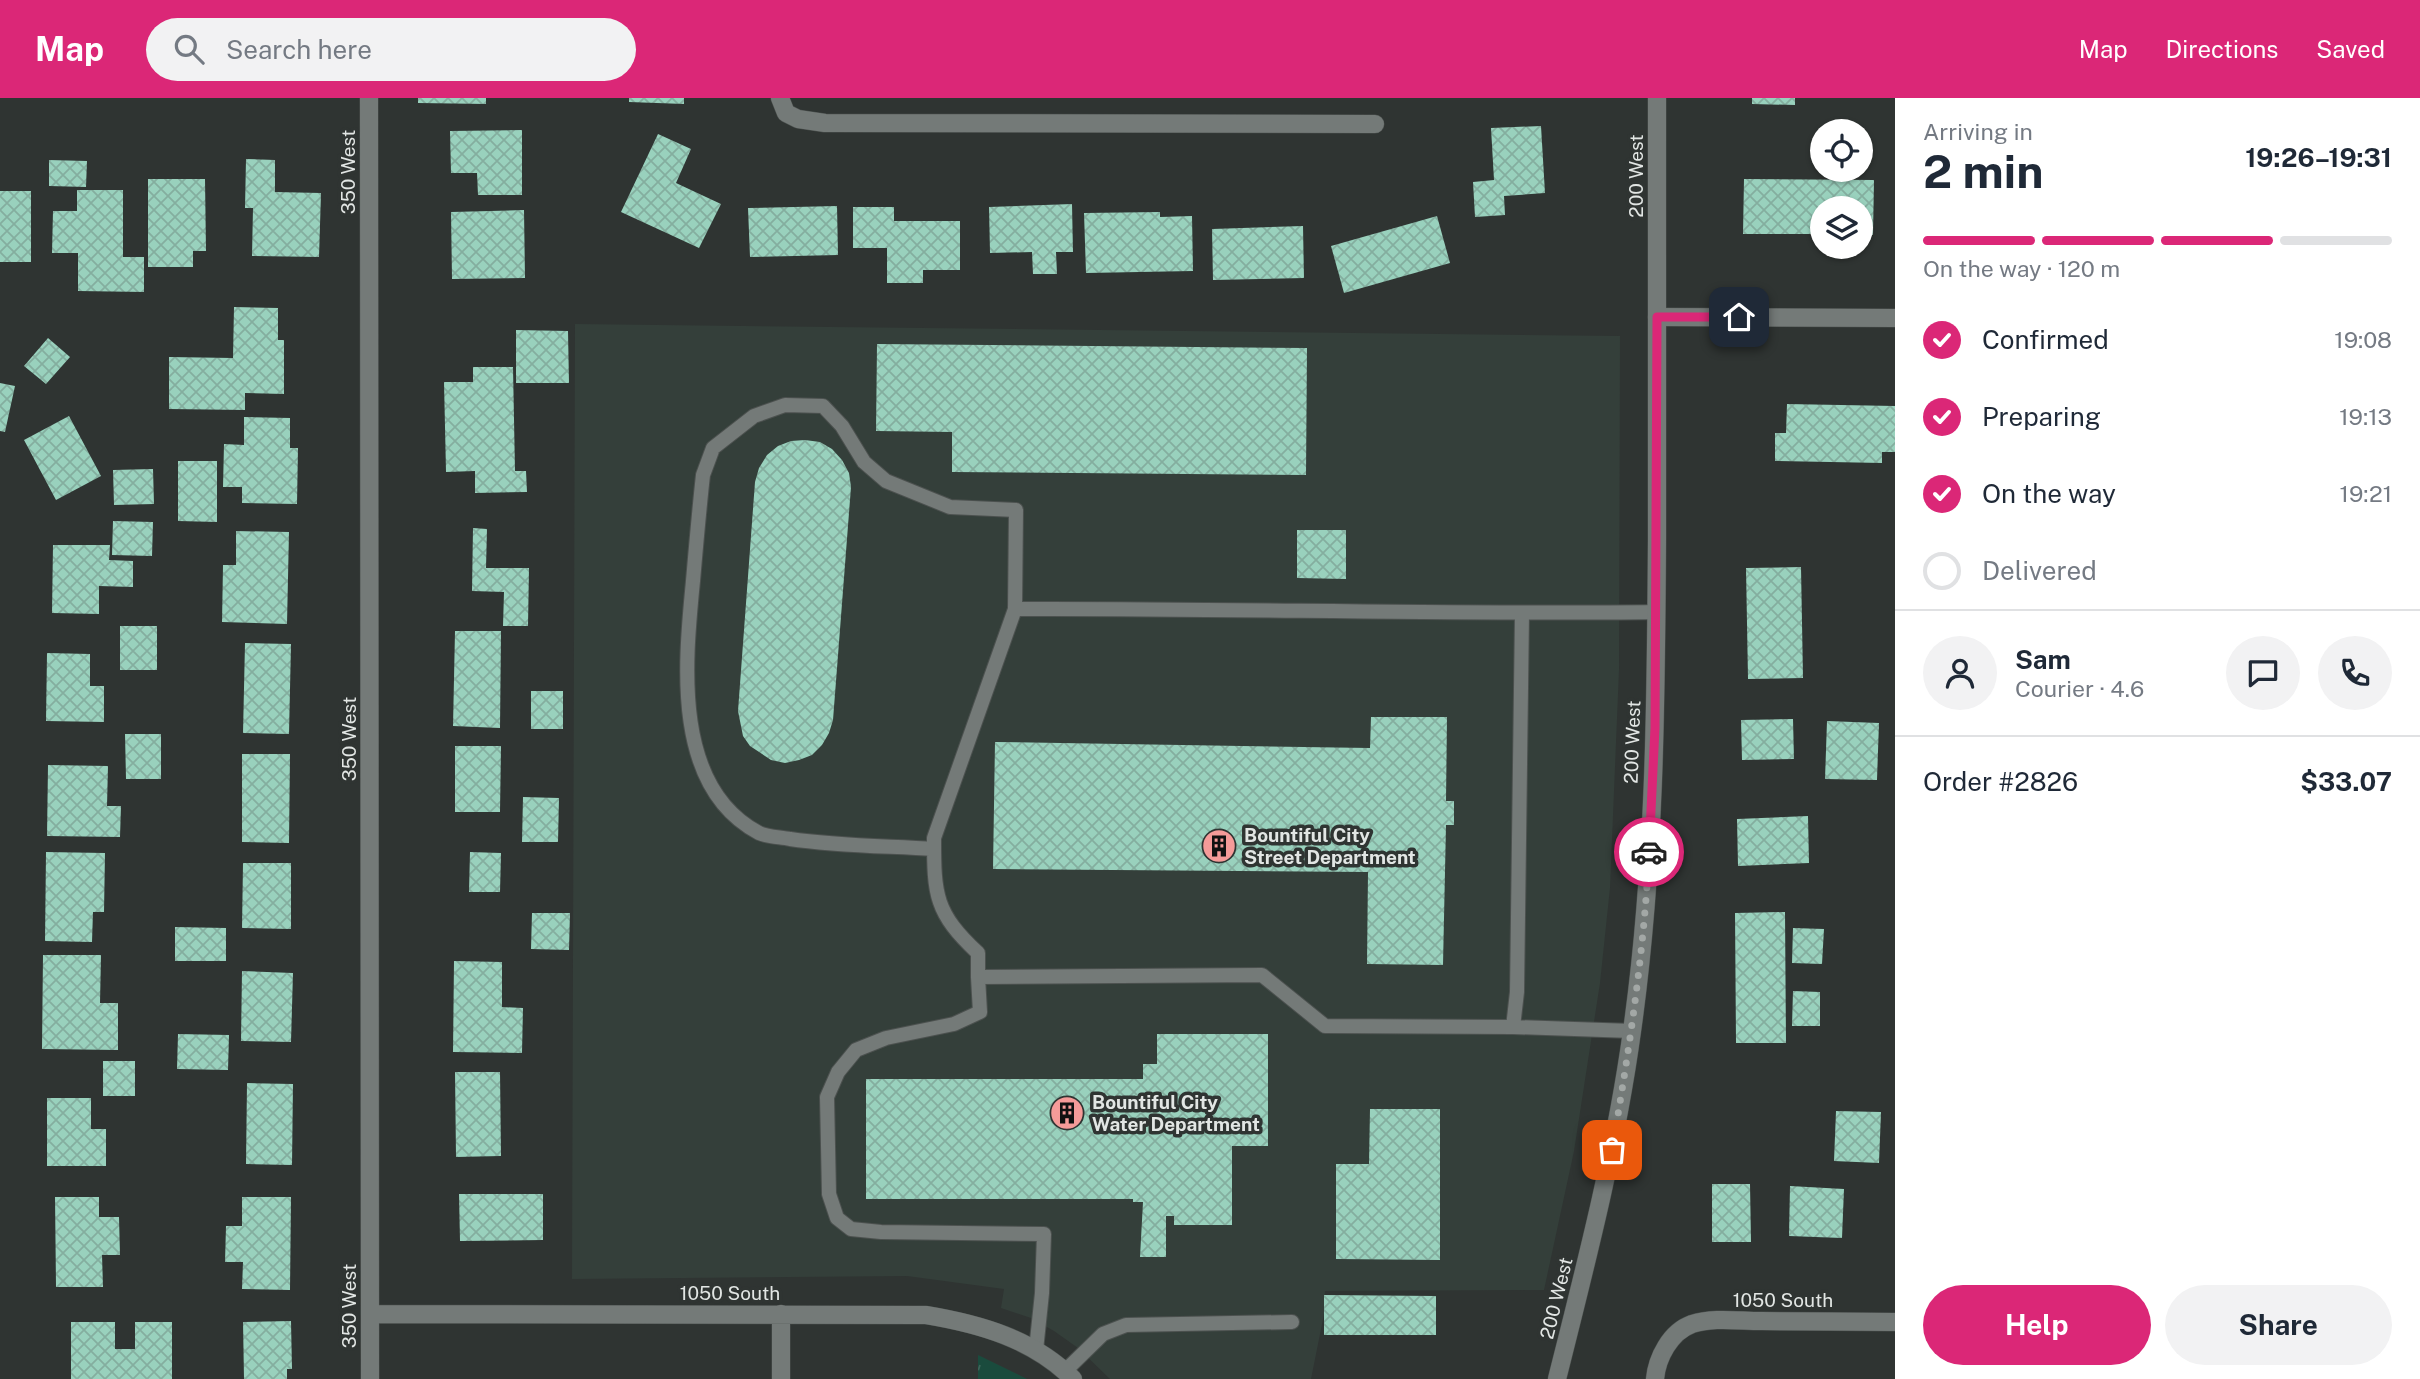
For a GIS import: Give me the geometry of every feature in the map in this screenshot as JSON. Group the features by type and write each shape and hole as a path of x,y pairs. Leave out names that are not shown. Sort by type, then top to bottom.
{"street":[{"name":"350 West","path":"369,98 370,1379"},
{"name":"200 West","path":"1558,1379 1612,1150 1632,1031 1647,896 1657,612 1657,98"},
{"path":"783,105 798,119 825,123 1375,124"},
{"path":"1657,317 1895,318"},
{"name":"1050 South","path":"370,1314 926,1315 1001,1333 1036,1350 1069,1375"},
{"path":"781,1314 781,1379"},
{"name":"1050 South","path":"1655,1379 1658,1361 1665,1347 1691,1325 1706,1322 1895,1322"}],"lane":[{"path":"934,849 808,841 761,834 729,811 713,790 696,747 688,711 686,654 703,475 713,448 754,416 785,405 823,406 842,426 864,462 886,481 950,507 1016,510 1015,609 934,838 934,849 933,870 940,906 956,933 978,953 980,1012 954,1024 886,1038 856,1049 838,1072 827,1097 829,1194 837,1218 851,1229 881,1232 1044,1234 1036,1350"},
{"path":"1015,609 1657,612"},
{"path":"1513,1027 1517,992 1522,613"},
{"path":"978,977 1262,975 1325,1026 1632,1031"},
{"path":"1069,1375 1088,1346 1103,1334 1126,1325 1292,1322"}],"shaded area":[{"path":"575,324 1620,336 1619,670 1610,888 1600,983 1574,1151 1544,1290 1325,1291 1324,1314 1311,1379 1110,1379 1078,1348 1054,1331 1031,1318 1001,1308 1004,1289 907,1276 572,1279"}],"green space":[{"path":"978,1355 1027,1379 978,1379"}],"building":[{"path":"418,98 486,98 486,104 418,103"},
{"path":"629,98 684,98 684,104 629,102"},
{"path":"1752,98 1795,98 1795,105 1752,104"},
{"path":"1541,126 1545,193 1504,196 1505,215 1475,217 1473,182 1494,180 1491,128"},
{"path":"522,130 522,195 478,195 477,173 451,173 450,131"},
{"path":"658,134 691,149 676,183 721,204 699,248 621,212"},
{"path":"246,159 275,160 275,192 321,193 319,257 252,256 253,208 245,208"},
{"path":"49,160 87,161 86,187 49,186"},
{"path":"148,179 205,179 206,251 193,251 193,267 148,267"},
{"path":"1744,179 1810,180 1810,182 1874,180 1873,235 1873,196 1810,196 1810,234 1743,234"},
{"path":"77,190 123,190 123,257 144,257 144,292 78,291 78,253 52,253 53,211 77,211"},
{"path":"0,191 31,191 31,262 0,262"},
{"path":"1072,204 1073,252 1056,252 1057,274 1033,274 1032,252 990,253 989,207"},
{"path":"837,206 838,255 750,257 748,208"},
{"path":"853,207 894,207 894,221 960,221 960,270 923,270 923,283 887,283 887,248 853,248"},
{"path":"524,210 525,278 452,279 451,212"},
{"path":"1160,212 1160,217 1192,216 1193,271 1086,273 1084,213"},
{"path":"1437,216 1450,263 1344,293 1331,246"},
{"path":"1303,226 1304,278 1213,280 1212,229"},
{"path":"234,307 278,308 278,340 284,340 284,394 245,393 245,410 169,409 169,357 233,358"},
{"path":"516,330 568,331 569,383 516,383"},
{"path":"48,338 70,357 46,384 24,366"},
{"path":"877,344 1307,348 1306,475 952,472 952,432 876,431"},
{"path":"473,367 513,367 515,471 526,471 527,492 475,493 475,471 446,472 444,382 473,382"},
{"path":"0,383 15,386 5,432 0,431"},
{"path":"1787,404 1895,406 1895,452 1882,452 1882,463 1775,461 1775,433 1786,433"},
{"path":"69,416 101,476 56,500 24,440"},
{"path":"244,417 290,418 290,448 298,448 297,504 242,503 242,487 223,487 224,444 244,445"},
{"path":"805,440 820,442 832,449 849,473 851,487 833,720 822,745 812,755 785,763 771,760 750,746 743,736 738,711 755,482 767,455 778,446"},
{"path":"178,461 217,461 217,522 178,521"},
{"path":"153,469 154,504 114,505 113,470"},
{"path":"113,521 153,522 152,556 112,555"},
{"path":"473,528 487,529 486,568 529,568 528,626 503,626 504,592 472,591"},
{"path":"1297,530 1346,530 1346,579 1297,578"},
{"path":"236,531 289,532 287,624 222,622 223,565 236,565"},
{"path":"53,545 110,545 109,560 133,561 133,587 99,586 99,614 52,613"},
{"path":"1801,567 1803,678 1748,679 1746,568"},
{"path":"120,626 157,626 157,670 120,670"},
{"path":"455,631 501,631 500,728 453,726"},
{"path":"245,643 291,644 289,734 243,733"},
{"path":"47,653 90,654 90,686 104,686 104,722 46,721"},
{"path":"531,691 563,691 563,729 531,729"},
{"name":"Bountiful City Street Department","path":"1371,717 1447,717 1446,801 1454,801 1454,825 1446,825 1443,965 1367,964 1368,872 993,869 995,742 1370,748"},
{"path":"1793,719 1794,759 1742,760 1741,720"},
{"path":"1827,721 1879,723 1877,780 1825,779"},
{"path":"125,734 161,734 161,779 126,779"},
{"path":"455,746 501,746 500,812 455,812"},
{"path":"242,754 290,754 289,843 242,842"},
{"path":"48,765 108,766 107,806 121,806 120,837 47,836"},
{"path":"523,797 559,798 558,842 522,842"},
{"path":"1808,816 1809,863 1738,866 1737,819"},
{"path":"46,852 105,853 104,912 93,912 92,942 45,941"},
{"path":"470,852 501,853 500,892 469,892"},
{"path":"243,863 291,863 291,929 242,928"},
{"path":"1785,912 1786,1043 1736,1043 1735,913"},
{"path":"532,913 570,913 569,950 531,949"},
{"path":"175,927 226,928 226,961 175,961"},
{"path":"1793,928 1824,929 1822,964 1792,963"},
{"path":"43,955 101,955 100,1003 118,1003 118,1050 42,1049"},
{"path":"454,961 502,962 502,1007 523,1008 522,1053 453,1052"},
{"path":"242,971 293,973 291,1042 241,1041"},
{"path":"1793,991 1820,992 1820,1026 1792,1026"},
{"path":"178,1034 229,1035 228,1070 177,1069"},
{"name":"Bountiful City Water Department","path":"1157,1034 1268,1034 1268,1146 1232,1146 1232,1225 1174,1225 1174,1216 1166,1216 1166,1257 1140,1257 1143,1202 1133,1202 1133,1199 866,1199 866,1079 1143,1079 1143,1064 1157,1064"},
{"path":"103,1061 135,1061 135,1096 103,1096"},
{"path":"455,1072 500,1072 501,1156 456,1157"},
{"path":"247,1083 293,1084 292,1165 246,1164"},
{"path":"47,1098 91,1098 91,1129 106,1129 106,1166 47,1166"},
{"path":"1370,1109 1440,1109 1440,1260 1336,1259 1336,1164 1369,1164"},
{"path":"1836,1111 1881,1112 1879,1163 1834,1161"},
{"path":"1712,1184 1750,1184 1751,1242 1712,1242"},
{"path":"1790,1186 1844,1189 1842,1238 1789,1236"},
{"path":"459,1194 543,1194 543,1240 460,1241"},
{"path":"55,1197 99,1197 99,1217 119,1217 120,1255 102,1255 103,1287 56,1287"},
{"path":"242,1197 291,1197 290,1290 242,1289 243,1262 225,1262 226,1226 242,1226"},
{"path":"1324,1295 1436,1296 1436,1335 1324,1335"},
{"path":"291,1321 292,1369 287,1369 287,1379 244,1379 243,1322"},
{"path":"71,1322 115,1322 115,1349 135,1349 135,1322 172,1322 172,1379 71,1379"}],"way so far":[{"path":"1612,1150 1632,1031 1647,896 1649,852"}],"place":[{"name":"Bountiful City Street Department","path":"1219,846"},
{"name":"Bountiful City Water Department","path":"1067,1113"}],"route":[{"path":"1649,852 1657,612 1657,317 1739,317"}]}
